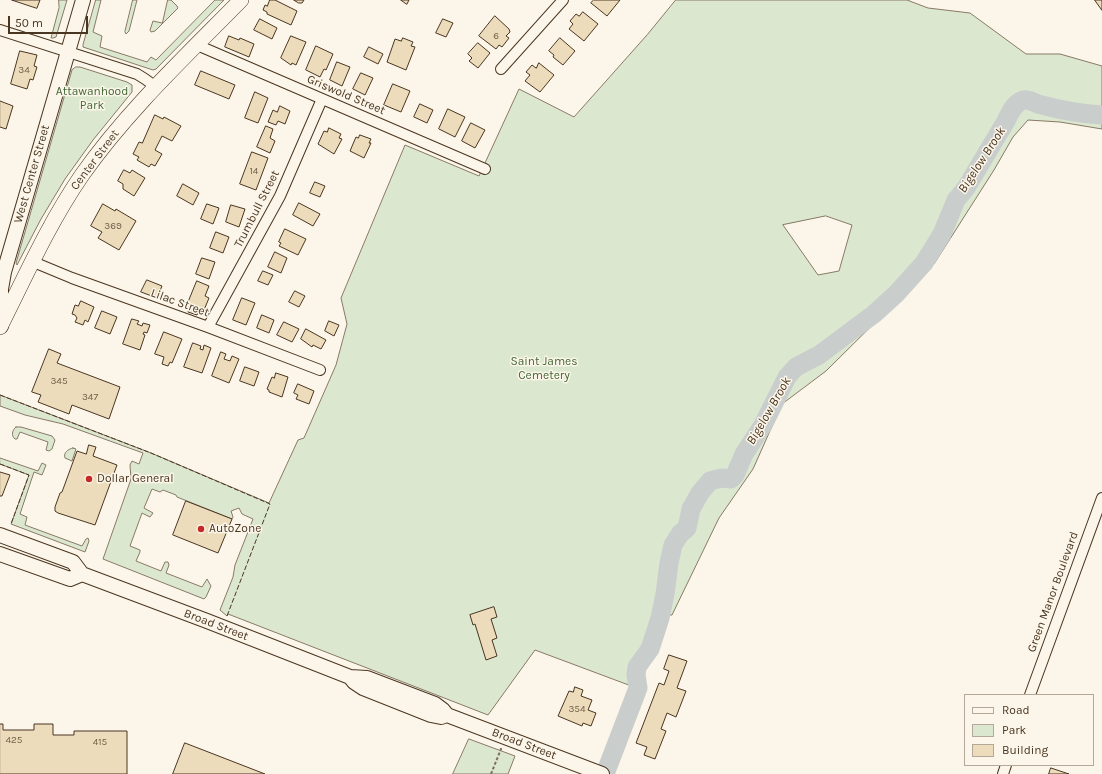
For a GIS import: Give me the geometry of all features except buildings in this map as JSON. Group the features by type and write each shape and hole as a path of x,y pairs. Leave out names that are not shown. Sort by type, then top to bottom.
{"main road":[{"name":"West Center Street","path":"0,327 1,289 4,272 83,0"},
{"name":"Center Street","path":"0,327 31,261 57,214 83,174 121,125 241,0"},
{"name":"Broad Street","path":"0,535 73,562 82,574 350,677 355,676 367,678 435,704 447,714 600,773"},
{"name":"Broad Street","path":"0,554 70,578 82,574"}],"street":[{"path":"501,69 563,0"},
{"path":"0,30 137,74 156,87"},
{"name":"Griswold Street","path":"197,45 485,169"},
{"name":"Trumbull Street","path":"208,327 280,196 322,99"},
{"name":"Lilac Street","path":"31,261 72,278 208,327 320,370"},
{"name":"Green Manor Boulevard","path":"1030,694 1102,498"}],"path":[{"path":"491,774 501,749"}],"green space":[{"path":"59,0 67,0 56,37 51,38 59,8"},
{"path":"96,0 101,0 93,32 102,36 100,47 147,62 151,57 156,60 215,0 224,0 156,69 153,70 83,47"},
{"path":"133,0 137,0 129,31 126,34 125,32"},
{"path":"168,0 171,0 178,8 155,31 151,32 150,30 153,21 162,23"},
{"name":"Saint James Cemetery","path":"676,0 907,0 928,8 970,13 1026,54 1060,54 1102,66 1102,129 1060,122 1028,120 1013,137 994,170 934,264 826,371 782,404 753,469 719,518 672,615 662,615 634,687 535,650 488,715 228,614 227,616 220,610 233,577 235,565 253,519 242,514 239,508 231,511 233,517 232,519 163,490 160,492 152,489 144,508 153,513 150,517 142,513 130,546 140,550 136,561 161,571 165,562 168,562 169,565 166,573 202,587 207,579 211,586 204,599 103,559 131,479 130,465 132,461 139,464 143,453 63,424 25,415 0,406 0,395 151,453 269,503 298,440 304,438 336,365 347,324 341,298 405,145 479,176 519,89 574,117","holes":["826,216 852,225 839,271 818,275 783,225"]},
{"name":"Attawanhood Park","path":"76,67 127,82 132,85 132,92 93,140 65,179 41,219 17,265 16,263 72,70"},
{"path":"16,427 21,427 52,436 55,440 52,449 49,451 46,450 48,442 20,432 17,439 15,439 12,433"},
{"path":"69,449 76,449 72,461 65,458 65,454"},
{"path":"0,458 38,471 42,463 46,465 42,475 34,472 20,514 27,517 25,525 82,546 88,538 89,541 85,552 11,524 29,475 0,464"},
{"path":"469,739 515,756 508,774 453,774"}],"waterway":[{"name":"Bigelow Brook","path":"605,774 638,688 636,675 637,667 650,649 660,618 673,545 680,534 687,528 691,509 700,493 710,481 721,478 731,479 735,475 744,454 763,425 787,377 796,367 819,355 874,314 896,294 924,263 942,234 956,200 966,188 1017,103 1027,100 1061,109 1102,115"}],"fence":[{"path":"0,395 151,453 270,504 227,616"},
{"path":"0,464 29,475 11,524"}],"place":[{"name":"Dollar General","path":"89,479"},
{"name":"AutoZone","path":"201,529"}]}
